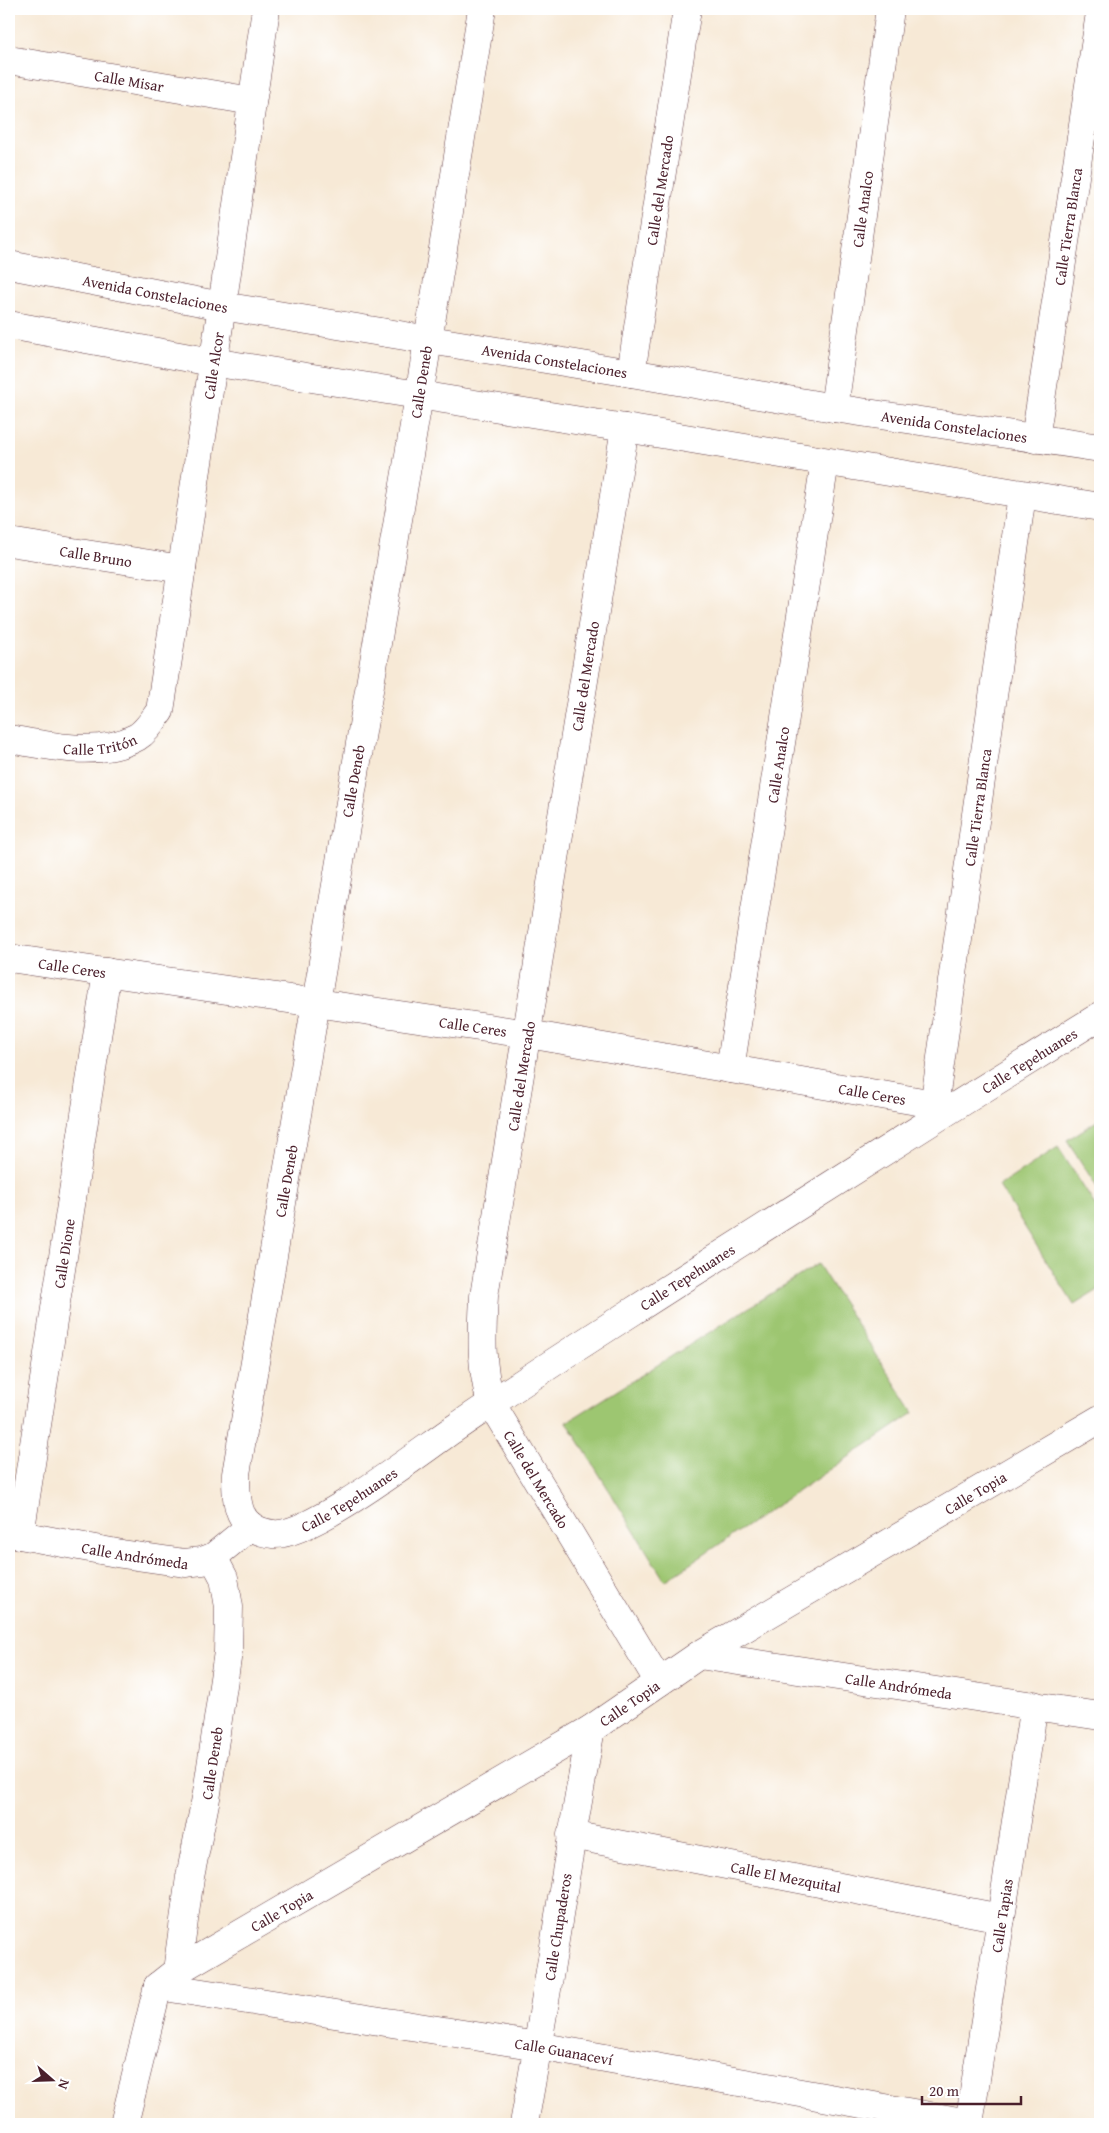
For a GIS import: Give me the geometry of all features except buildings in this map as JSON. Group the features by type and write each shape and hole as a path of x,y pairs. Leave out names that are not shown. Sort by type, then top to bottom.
{"street":[{"name":"Calle Alcor","path":"164,693 266,9"},
{"name":"Calle Deneb","path":"262,1530 239,1513 236,1494 236,1474 419,396 482,9"},
{"name":"Calle del Mercado","path":"631,373 687,9"},
{"name":"Calle Analco","path":"834,408 890,9"},
{"name":"Calle Tierra Blanca","path":"1035,439 1100,13"},
{"name":"Calle Misar","path":"9,60 252,101"},
{"name":"Avenida Constelaciones","path":"9,265 222,306 834,408 1100,448"},
{"path":"9,325 212,362 1100,507"},
{"name":"Calle del Mercado","path":"625,428 484,1296 481,1350 484,1379 491,1403 659,1682"},
{"name":"Calle Analco","path":"730,1069 825,462"},
{"name":"Calle Tierra Blanca","path":"933,1112 1022,495"},
{"name":"Calle Bruno","path":"9,542 182,569"},
{"name":"Calle Tritón","path":"9,739 54,747 109,748 138,736 150,726 160,711 164,693"},
{"name":"Calle Ceres","path":"9,958 528,1034 730,1069 933,1112"},
{"name":"Calle Dione","path":"14,1534 107,972"},
{"name":"Calle Tepehuanes","path":"262,1530 292,1530 326,1516 491,1403 933,1112 1100,1016"},
{"name":"Calle Topia","path":"168,1978 591,1729 699,1655 1100,1419"},
{"name":"Calle Andrómeda","path":"14,1534 122,1554 185,1562 202,1561 213,1557 262,1530"},
{"name":"Calle Deneb","path":"124,2124 168,1978 208,1793 228,1652 229,1606 224,1578 213,1557"},
{"name":"Calle Andrómeda","path":"699,1655 1100,1716"},
{"name":"Calle Tapias","path":"969,2123 1034,1705"},
{"name":"Calle Chupaderos","path":"524,2124 571,1835 591,1729"},
{"name":"Calle El Mezquital","path":"571,1835 1001,1918"},
{"name":"Calle Guanaceví","path":"168,1978 969,2123"}],"green space":[{"path":"1100,1119 1100,1192 1067,1140"},
{"path":"1058,1147 1100,1213 1100,1289 1074,1305 999,1186"},
{"path":"818,1264 914,1413 665,1581 567,1422"}]}
